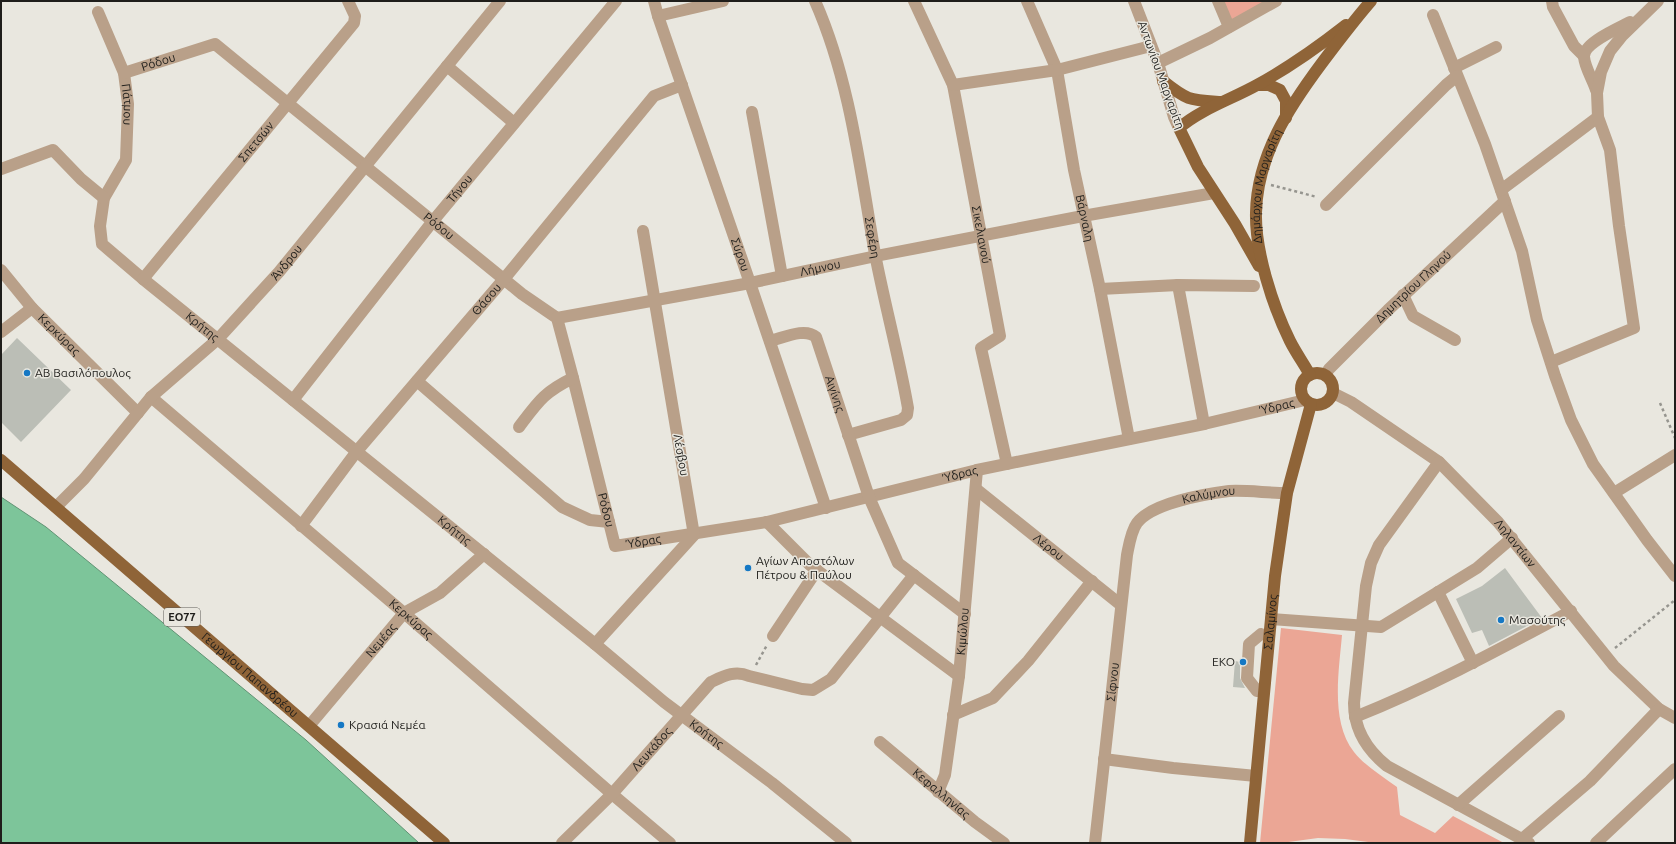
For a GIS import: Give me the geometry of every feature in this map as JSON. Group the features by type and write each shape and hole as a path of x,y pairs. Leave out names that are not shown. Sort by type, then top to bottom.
{"main road":[{"path":"1178,128 1194,117 1258,85 1314,50 1360,14 1371,1"},
{"name":"Δημάρχου Μαργαρίτη","path":"1310,375 1290,341 1264,272 1256,229 1256,213 1260,182 1277,133 1309,80 1360,14"},
{"path":"1163,81 1185,98 1203,102 1222,102"},
{"path":"1258,85 1269,85 1280,90 1286,101 1286,118"},
{"name":"Αντωνίου Μαργαρίτη","path":"1178,128 1214,194 1235,224 1264,272"},
{"path":"1235,224 1248,222 1256,213"},
{"path":"1310,375 1325,375 1332,383 1333,393 1327,402 1322,405 1308,402 1301,391 1301,386 1306,377 1310,375"},
{"name":"Σαλαμίνος","path":"1250,843 1275,576 1287,493 1308,402"},
{"name":"Γεωργίου Παπανδρέου","path":"1,460 444,843"}],"street":[{"name":"Σπετσών","path":"143,279 354,23 355,16 348,1"},
{"name":"Άνδρου","path":"56,507 84,479 151,397 218,339 279,272 500,1"},
{"name":"Τήνου","path":"293,400 433,221 616,1"},
{"name":"Σύρου","path":"654,1 826,508"},
{"path":"658,16 723,1"},
{"name":"Σεφέρη","path":"815,1 829,34 841,76 856,145 876,256 908,412 901,420 848,434"},
{"name":"Σικελιανού","path":"914,1 953,85 1000,336 981,348 1007,464"},
{"name":"Βάρναλη","path":"1027,1 1057,70 1074,170 1100,289 1129,439"},
{"name":"Αντωνίου Μαργαρίτη","path":"1134,1 1158,63 1178,128"},
{"path":"1218,1 1229,27"},
{"path":"1158,63 1210,38 1276,1"},
{"path":"1550,362 1634,328 1619,226 1610,150 1598,117 1596,93 1584,56 1574,46 1553,7 1552,1"},
{"path":"1596,93 1601,72 1610,51 1622,36 1658,1"},
{"name":"Πάτμου","path":"98,12 124,73 128,104 126,160 104,198"},
{"path":"1584,56 1585,50 1590,44 1647,13"},
{"path":"1433,15 1485,144 1522,251 1537,320 1550,362 1571,420 1593,464 1647,540 1675,576"},
{"name":"Ρόδου","path":"124,73 215,44 504,279 557,318 615,546"},
{"path":"953,85 1057,70 1151,46"},
{"path":"1329,203 1446,85 1456,72 1496,47"},
{"path":"447,66 514,123"},
{"name":"Θάσου","path":"301,526 357,452 504,279 654,96 682,85"},
{"path":"752,112 782,276"},
{"name":"Δημητρίου Γληνού","path":"1325,375 1334,364 1503,196 1598,117"},
{"path":"1,169 52,150 81,180 104,198"},
{"name":"Λήμνου","path":"557,318 750,283 876,256 1084,216 1214,194"},
{"name":"Κρήτης","path":"104,198 100,226 102,244 143,279 595,644 664,702 772,783 846,843"},
{"name":"Λέσβου","path":"643,231 694,535"},
{"name":"Κερκύρας","path":"1,270 32,308 138,413"},
{"path":"1178,285 1204,424"},
{"path":"1100,289 1178,285 1254,286"},
{"path":"1403,295 1413,316 1455,340"},
{"path":"1,332 32,308"},
{"name":"Αιγίνης","path":"770,341 803,332 810,333 815,336 818,341 868,497 898,562 965,614"},
{"path":"519,427 542,397 556,386 573,378"},
{"path":"417,382 562,507 590,520 609,522"},
{"name":"Ληλαντίων","path":"1333,393 1350,402 1439,462 1512,538 1614,666 1659,709 1675,718"},
{"name":"Κερκύρας","path":"151,397 670,843"},
{"name":"Ύδρας","path":"615,546 694,535 767,522 977,470 1308,402"},
{"path":"1614,493 1675,455"},
{"path":"1439,462 1400,513 1378,548 1367,581 1354,703 1355,716 1363,740 1371,752 1390,768 1526,841 1590,781 1659,709"},
{"name":"Κιμώλου","path":"938,792 945,775 959,676 977,470"},
{"name":"Λέρου","path":"976,489 1121,605"},
{"name":"Καλύμνου","path":"1137,523 1147,514 1163,506 1194,496 1230,491 1287,493"},
{"path":"767,522 817,570 959,676"},
{"name":"Σίφνου","path":"1095,843 1127,555 1137,523"},
{"path":"595,644 694,535"},
{"path":"1271,619 1381,627 1477,568 1512,538"},
{"name":"Νεμέας","path":"309,726 404,613 440,593 484,554"},
{"path":"773,636 817,570"},
{"name":"Λευκάδος","path":"562,843 612,794 712,682 727,675 741,672 749,676 802,689 813,690 830,679 914,575"},
{"path":"953,715 993,698 1028,661 1092,581"},
{"path":"1438,592 1473,663"},
{"path":"1355,716 1389,703 1473,663 1571,611"},
{"path":"1257,691 1246,678 1249,644 1261,634"},
{"path":"1458,805 1559,716"},
{"name":"Κεφαλληνίας","path":"880,742 938,792 1004,843"},
{"path":"1104,759 1173,768 1256,776"},
{"path":"1596,843 1675,769"}],"path":[{"path":"1260,182 1329,203"},
{"path":"1660,403 1675,438"},
{"path":"1606,656 1675,600"},
{"path":"749,676 773,636"}],"shaded area":[{"path":"1218,1 1276,1 1229,27"},
{"path":"1,497 46,527 306,740 419,843 1,843"},
{"path":"1281,628 1342,635 1338,696 1339,711 1346,740 1363,762 1397,787 1400,815 1435,833 1453,816 1504,843 1376,843 1345,839 1318,838 1281,843 1260,843"}],"building":[{"name":"ΑΒ Βασιλόπουλος","path":"17,338 71,390 21,442 1,422 1,355"},
{"path":"1505,568 1542,618 1489,646 1482,630 1472,633 1456,599 1482,586"},
{"path":"1235,661 1240,662 1240,678 1245,688 1233,687"}],"place":[{"name":"ΑΒ Βασιλόπουλος","path":"27,373"},
{"name":"Αγίων Αποστόλων Πέτρου & Παύλου","path":"748,568"},
{"name":"Μασούτης","path":"1501,620"},
{"name":"EKO","path":"1243,662"},
{"name":"Κρασιά Νεμέα","path":"341,725"}]}
